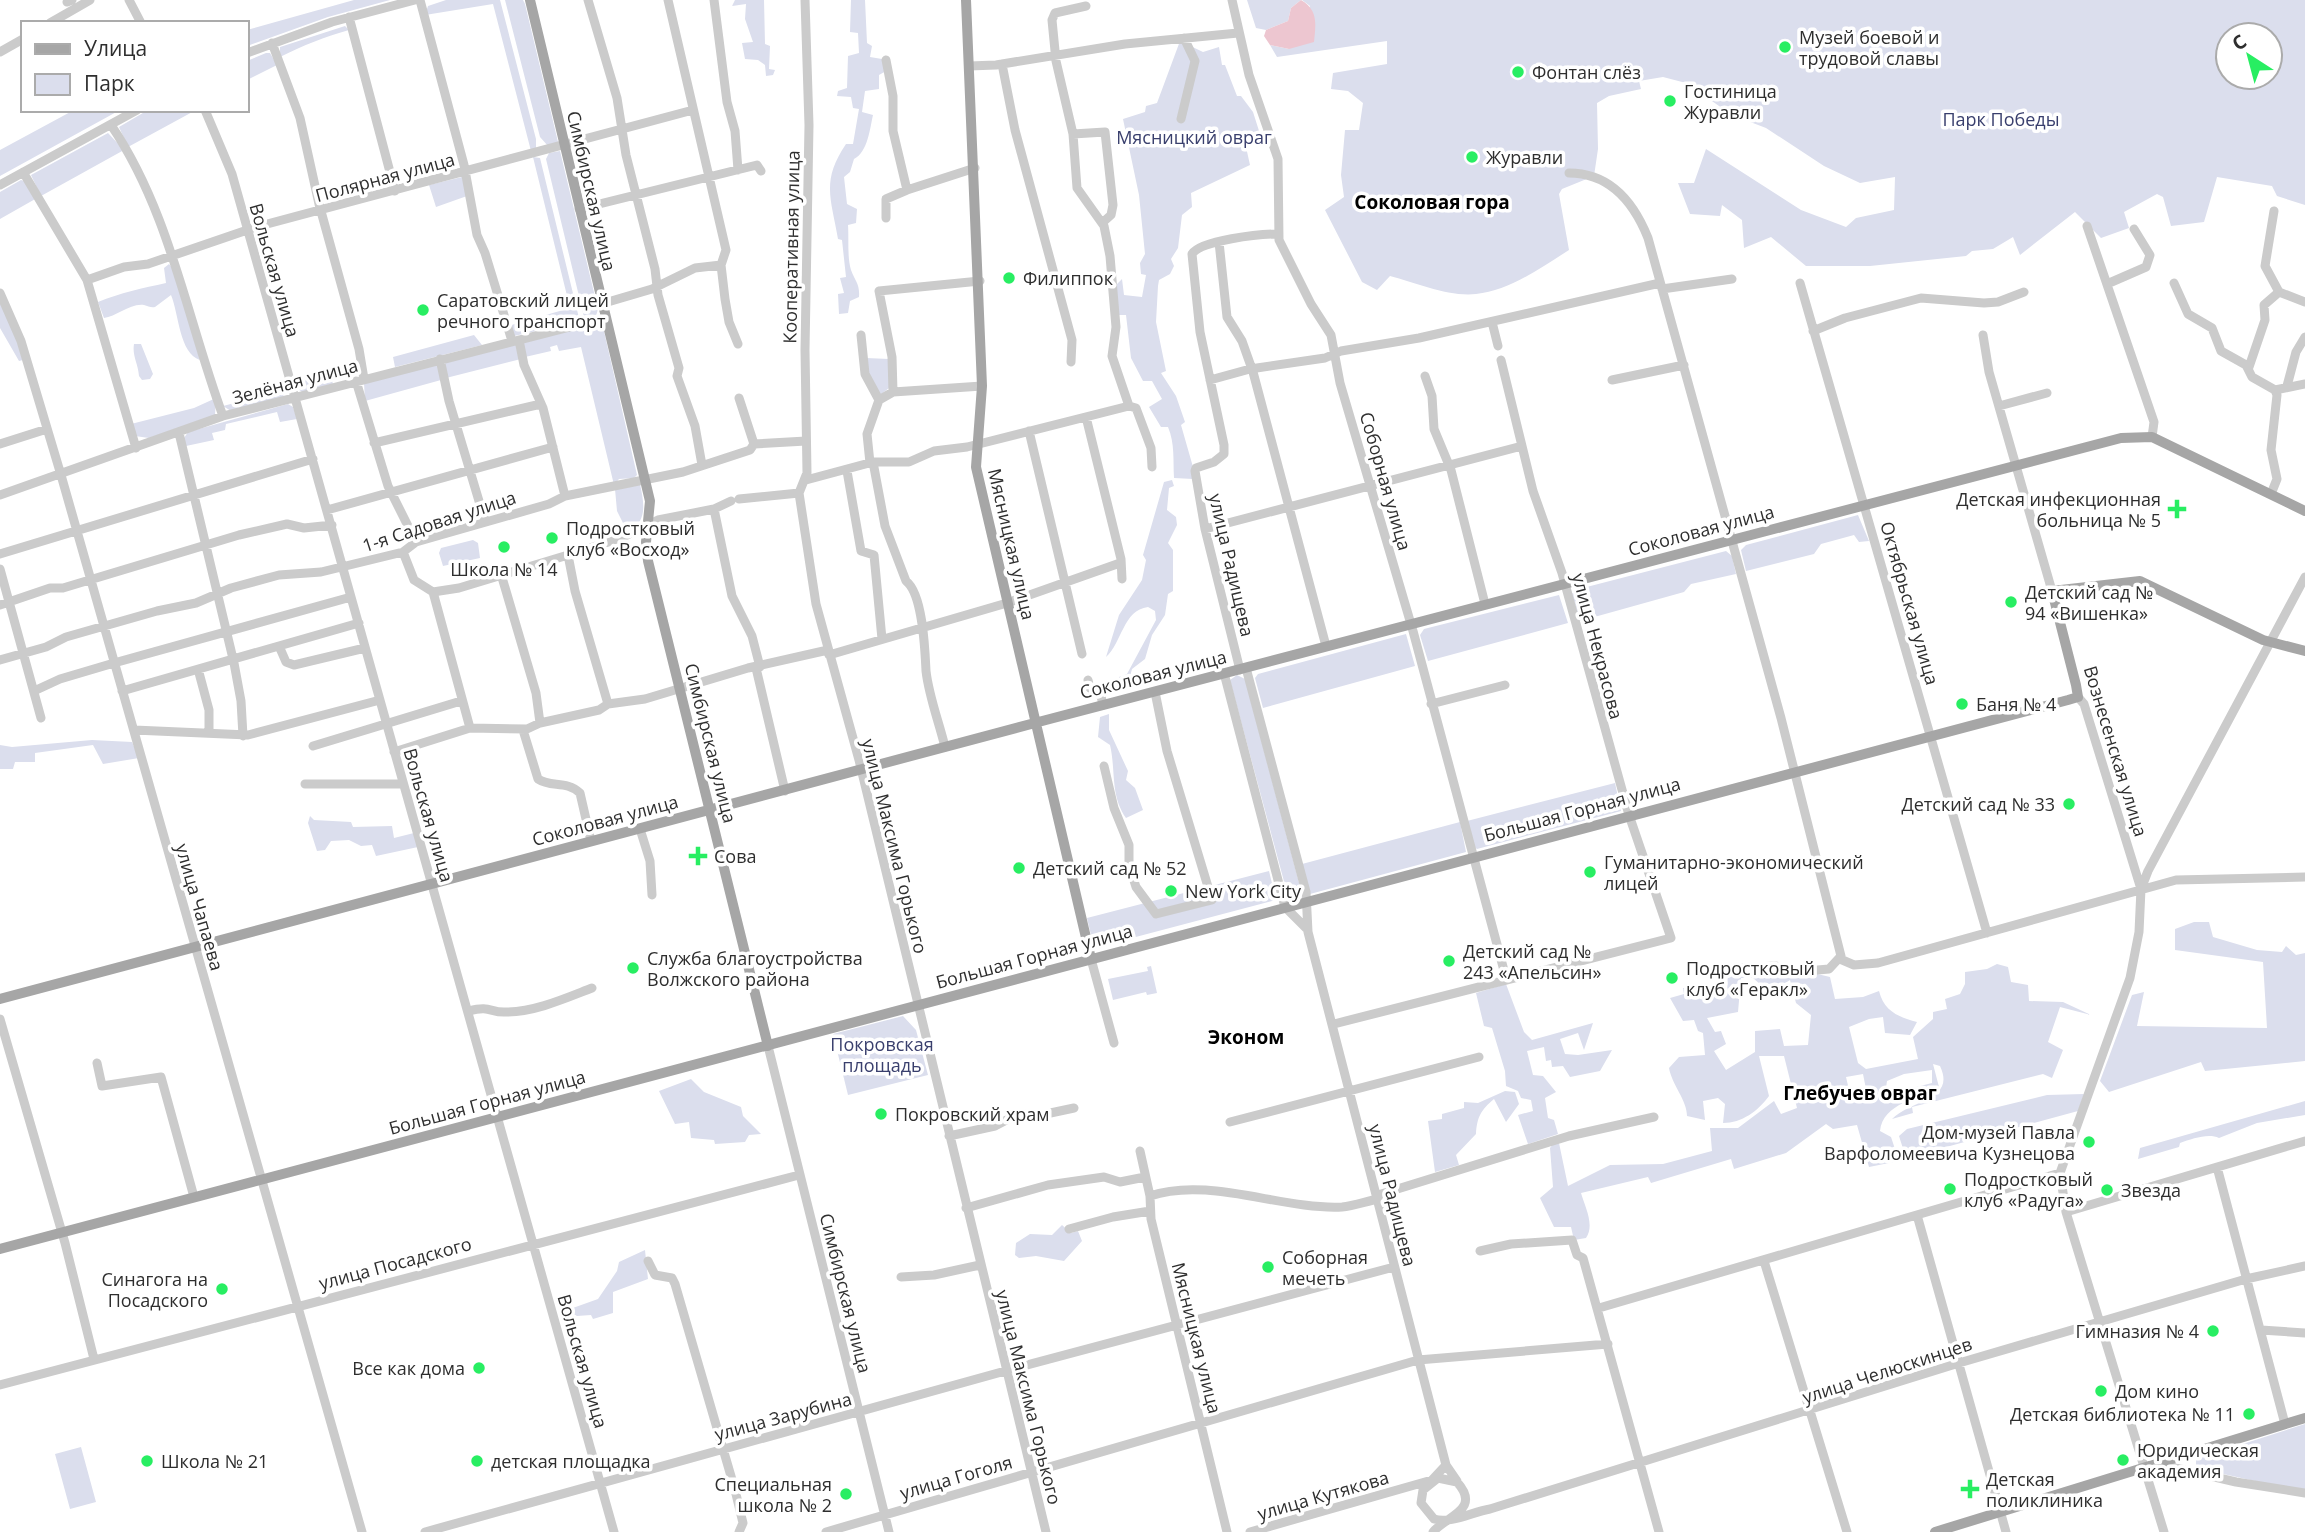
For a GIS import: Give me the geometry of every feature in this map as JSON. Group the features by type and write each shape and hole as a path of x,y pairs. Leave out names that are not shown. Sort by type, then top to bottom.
{"main road":[{"name":"Симбирская улица","path":"530,0 650,501 647,526 648,561 768,1046"},
{"name":"Мясницкая улица","path":"966,0 980,281 982,386 976,467 1091,959"},
{"name":"Соколовая улица","path":"0,999 861,771 1036,722 2121,438 2152,437 2305,511"},
{"path":"2052,591 2140,581 2271,643 2305,651"},
{"name":"Вознесенская улица","path":"2052,591 2078,697"},
{"name":"Большая Горная улица","path":"0,1250 2078,697"},
{"path":"1935,1532 2305,1418"}],"street":[{"path":"53,21 90,0"},
{"path":"129,0 140,21"},
{"path":"248,53 349,17 417,0 465,173 477,235 541,404 565,496"},
{"path":"588,0 617,98 657,281 656,288 679,369 677,376 695,426 702,465"},
{"path":"668,0 726,250 721,265 729,322 738,344"},
{"path":"714,0 738,170"},
{"name":"Кооперативная улица","path":"799,493 806,480 809,125 805,0"},
{"name":"Соборная улица","path":"1232,0 1238,33 1278,159 1278,234 1285,255 1331,335 1340,383 1410,625 1506,978"},
{"path":"1086,6 1055,13 1052,20 1056,55 1073,134 1077,188 1102,223 1110,256 1116,327 1112,356 1129,406"},
{"path":"349,17 395,191"},
{"path":"969,66 1238,33"},
{"path":"1181,120 1195,61 1184,38"},
{"path":"0,52 21,40"},
{"path":"272,44 300,118 359,349 360,380 374,443 392,492 416,542"},
{"path":"886,60 892,96 893,131 907,190"},
{"path":"1002,64 1015,130 1072,340 1071,362"},
{"name":"Полярная улица","path":"88,280 112,270 148,264 247,230 564,147 693,110"},
{"path":"0,185 134,112"},
{"name":"Вольская улица","path":"206,112 232,174 614,1532"},
{"path":"111,125 128,150 155,209 170,256 178,270 199,347 223,416"},
{"path":"1073,134 1105,132 1113,211 1102,223"},
{"path":"579,209 757,165 761,172"},
{"path":"886,218 886,198 975,168"},
{"path":"23,172 88,280 136,449"},
{"path":"1569,173 1597,177 1634,207 1648,238 1796,771 1840,957 1854,965 1878,963 2129,896 2141,889 2176,880 2305,877"},
{"path":"2274,211 2265,266 2279,292 2305,302"},
{"path":"2087,226 2154,422 2152,437"},
{"path":"2107,284 2146,267 2150,255 2134,229"},
{"path":"1278,234 1219,242 1199,247 1192,254 1200,332 1210,380 1250,369 1302,362 1492,322 1575,300 1661,286 1732,279"},
{"path":"1219,242 1225,283 1225,310 1242,341 1326,646"},
{"path":"601,304 656,288 695,268 721,265"},
{"path":"893,391 892,357 880,303 881,289 980,281"},
{"name":"Октябрьская улица","path":"1800,283 1987,933"},
{"path":"2174,283 2188,314 2212,328 2221,351 2249,367"},
{"path":"1813,331 1845,318 1921,298 1984,303 1998,302 2024,292"},
{"path":"2279,292 2264,307 2264,320 2249,367 2252,377 2275,390 2305,384"},
{"name":"улица Чапаева","path":"0,293 21,341 61,475 362,1532"},
{"name":"Зелёная улица","path":"0,495 223,416 605,318"},
{"path":"1492,322 1498,346"},
{"path":"861,335 865,374 879,400"},
{"name":"Вознесенская улица","path":"1983,335 2015,466 2052,591"},
{"path":"2287,386 2297,352 2305,337"},
{"path":"440,359 485,520"},
{"name":"улица Некрасова","path":"1501,360 1522,446 1564,583 1629,815 1671,938 1560,968 1506,978"},
{"path":"1612,380 1684,365"},
{"path":"1425,376 1432,396 1434,429 1449,465 1485,604"},
{"name":"улица Радищева","path":"1210,380 1224,454 1214,462 1196,468 1205,529 1308,900 1308,932 1334,1024 1446,1465 1480,1511"},
{"path":"945,747 926,671 927,655 912,585 906,581 885,526 867,434 879,400 893,391 982,386"},
{"path":"2271,494 2278,470 2271,450 2275,390"},
{"path":"1999,406 2047,393"},
{"path":"739,398 754,444"},
{"path":"374,443 541,404"},
{"path":"806,480 847,471 872,462 909,462 934,451 977,444 1129,406 1136,408 1151,448 1152,467"},
{"path":"1086,417 1122,579"},
{"path":"0,444 47,429"},
{"path":"1029,430 1082,654"},
{"path":"179,433 196,494 233,659 241,701 243,736"},
{"name":"1-я Садовая улица","path":"0,660 46,647 66,637 196,603 279,575 342,566 404,552 416,542 478,525 485,520 549,504 565,496 605,486 615,488 702,465 750,450 754,444 806,441"},
{"path":"1205,529 1522,446"},
{"path":"327,510 553,447"},
{"path":"0,554 313,459"},
{"path":"847,471 861,551 874,555 882,639"},
{"path":"404,552 414,580 433,592 459,588 568,555 658,520 714,509 735,500 799,493"},
{"name":"улица Максима Горького","path":"799,493 804,543 829,652 861,771 1046,1532"},
{"path":"714,509 732,596 752,635 785,791"},
{"path":"4,603 287,524 304,528 331,525"},
{"path":"568,555 575,591 608,704"},
{"path":"394,752 471,728 523,730 540,723 598,710 608,704 680,690 758,668 882,639 1007,604 1120,563"},
{"path":"0,569 4,603 22,652 41,718"},
{"path":"501,574 536,693 540,723"},
{"path":"2141,889 2148,871 2305,576"},
{"path":"433,592 461,701 471,728"},
{"path":"34,691 60,679 351,597"},
{"path":"122,691 359,623"},
{"path":"279,646 286,662 294,665 365,648"},
{"path":"198,669 209,710 209,733"},
{"name":"улица Радищева","path":"1224,673 1285,907 1299,918 1308,932"},
{"path":"1088,680 1090,688 1101,696 1103,705"},
{"path":"1431,704 1505,685"},
{"path":"1104,766 1114,808 1129,845 1129,865 1136,887 1156,914 1212,900 1167,751 1155,692"},
{"name":"Вознесенская улица","path":"2060,1173 2130,978 2139,932 2141,889 2084,704 2078,697"},
{"path":"134,730 243,736 380,700"},
{"path":"313,746 461,701"},
{"path":"523,730 538,779 542,782 565,783 580,793 591,841"},
{"path":"305,784 403,784"},
{"path":"640,829 650,861 652,895"},
{"path":"1732,968 1776,966 1784,973 1793,973 1829,969 1840,957"},
{"name":"Мясницкая улица","path":"1091,959 1114,1042"},
{"path":"1334,1024 1471,991 1506,978"},
{"path":"469,1011 490,1007 507,1013 561,1000 592,988"},
{"path":"0,1019 62,1233 94,1359"},
{"name":"Симбирская улица","path":"768,1046 889,1532"},
{"path":"1230,1122 1479,1058"},
{"path":"97,1063 102,1086 161,1077 194,1197"},
{"path":"949,1136 996,1126 1020,1113 1041,1115 1074,1108"},
{"path":"1150,1196 1203,1189 1233,1196 1342,1207 1569,1136 1654,1117"},
{"path":"2066,1213 2305,1141"},
{"name":"Мясницкая улица","path":"1140,1151 1175,1326 1227,1532"},
{"path":"2217,1167 2285,1424"},
{"path":"1599,1308 2060,1173 2066,1213 2102,1321 2164,1532"},
{"name":"улица Посадского","path":"0,1385 799,1175"},
{"path":"966,1208 1048,1185 1104,1177 1120,1182 1145,1177"},
{"path":"1069,1229 1150,1211"},
{"path":"1917,1215 2006,1532"},
{"path":"1480,1251 1570,1239 1577,1255 1583,1258 1659,1532"},
{"path":"648,1261 655,1275 673,1278 724,1448 743,1523 739,1532"},
{"path":"1764,1261 1847,1532"},
{"path":"901,1277 948,1273 980,1265"},
{"name":"улица Челюскинцев","path":"1454,1518 1959,1363 2246,1279 2305,1266"},
{"name":"улица Зарубина","path":"425,1532 1006,1371 1394,1268"},
{"path":"2261,1330 2305,1333"},
{"name":"улица Гоголя","path":"826,1532 1418,1360 1608,1344"},
{"path":"2159,1464 2236,1482 2305,1493"},
{"path":"1423,1509 1423,1490 1446,1465"},
{"path":"1405,1487 1417,1497 1432,1532 1454,1518 1464,1504 1461,1487 1451,1479 1432,1480"},
{"name":"улица Кутякова","path":"1250,1532 1432,1480"},
{"path":"1423,1509 1440,1521 1454,1518"}],"green space":[{"path":"354,0 390,0 328,17 248,46 248,30"},
{"path":"446,0 500,0 536,139 536,148 531,151 493,4 425,15 428,6"},
{"path":"505,0 523,0 525,4 558,142 548,146 540,137"},
{"path":"735,0 764,0 765,44 770,46 769,69 775,70 773,75 766,76 765,65 758,60 745,59 742,43 753,42 745,19 746,4 732,6"},
{"path":"851,0 865,0 867,43 872,46 870,57 882,59 886,71 879,75 879,89 865,91 862,112 873,115 869,133 862,151 844,177 847,204 857,209 856,223 848,225 848,248 859,297 850,301 848,313 839,314 838,294 844,293 840,278 846,277 842,240 838,239 830,190 838,157 846,144 853,144 859,109 853,108 851,97 837,96 838,91 847,88 848,56 859,53 858,33 850,32"},
{"path":"1247,0 1301,0 1291,8 1288,21 1266,30 1256,28"},
{"name":"Парк Победы","path":"1302,0 2305,0 2305,205 2277,196 2272,186 2217,177 2204,222 2171,226 2163,197 2157,194 2124,212 2129,228 2101,238 2075,212 2020,255 2013,237 1993,249 1972,251 1966,256 1870,266 1806,266 1771,237 1744,248 1742,220 1722,205 1720,216 1690,214 1678,183 1694,183 1706,149 1801,210 1846,227 1856,218 1894,210 1895,177 1860,183 1824,166 1766,128 1732,115 1686,83 1663,77 1639,81 1641,89 1609,96 1597,103 1598,149 1594,176 1562,189 1559,194 1569,250 1525,277 1488,292 1455,293 1390,276 1377,290 1362,282 1325,210 1344,197 1341,175 1345,130 1359,130 1363,103 1348,91 1331,89 1333,73 1387,64 1387,41 1277,57 1270,45 1289,49 1310,6"},
{"path":"345,26 349,30 280,57 280,47"},
{"name":"Мясницкий овраг","path":"1180,41 1203,52 1219,47 1222,65 1225,65 1237,96 1241,96 1253,112 1260,134 1244,138 1250,165 1191,193 1192,207 1182,215 1178,248 1171,259 1174,266 1170,274 1159,280 1156,322 1166,371 1161,373 1176,396 1185,422 1181,425 1193,467 1193,479 1174,478 1173,446 1168,427 1161,427 1149,407 1162,399 1152,381 1143,381 1131,358 1126,315 1118,315 1116,285 1122,279 1124,295 1142,297 1146,275 1141,274 1140,263 1145,254 1139,195 1123,119 1145,112 1146,106 1157,103"},
{"path":"270,53 277,65 248,80 248,61"},
{"path":"70,112 116,112 0,176 0,150"},
{"path":"145,112 192,112 128,147 119,127"},
{"path":"108,133 124,150 41,196 31,175"},
{"path":"560,151 598,309 596,316 587,318 584,317 546,159 549,153"},
{"path":"533,157 540,158 579,318 576,322 514,336 508,326 570,308"},
{"path":"462,177 467,196 436,207 429,185"},
{"path":"21,180 27,182 37,198 0,219 0,192"},
{"path":"169,264 174,270 200,360 188,350 171,295 155,307 134,306 104,318 98,302 166,283 164,268"},
{"path":"0,302 11,323 23,360 19,361 0,328"},
{"path":"597,323 603,327 637,475 634,478 619,479 614,485 581,347 559,351 557,345 550,347 551,351 525,357 523,341"},
{"path":"474,335 482,345 395,367 393,357"},
{"path":"517,342 521,359 446,378 445,362"},
{"path":"134,344 141,344 153,374 150,379 142,380 139,376"},
{"path":"866,358 889,359 889,388 879,396 868,381"},
{"path":"438,365 441,380 365,401 364,383"},
{"path":"330,374 333,384 302,392 297,388 296,383"},
{"path":"286,384 283,397 231,411 223,406 270,394 269,389"},
{"path":"216,398 215,415 149,438 135,436 131,424 194,408"},
{"path":"288,404 293,407 297,419 280,422 277,412 226,424 225,430 212,433 214,440 186,446 184,438 188,432"},
{"path":"1172,480 1174,486 1169,488 1167,510 1176,517 1177,525 1168,543 1173,550 1173,591 1168,594 1165,615 1152,635 1145,659 1132,669 1127,688 1122,690 1119,677 1127,674 1156,620 1155,611 1148,607 1133,614 1106,657 1119,615 1142,580 1146,560 1143,555 1164,482"},
{"path":"640,484 642,517 628,533 617,511 615,489"},
{"path":"1858,515 1869,541 1859,542 1854,535 1821,544 1814,554 1746,571 1741,550 1746,545"},
{"path":"473,540 478,543 480,558 443,566 439,553 441,548"},
{"path":"1726,551 1732,556 1736,574 1691,584 1684,592 1580,621 1572,594 1575,590"},
{"path":"1559,595 1568,623 1428,661 1420,635 1424,629"},
{"path":"1406,634 1415,666 1263,708 1255,678 1258,674"},
{"path":"1237,675 1245,679 1302,894 1289,900 1230,680"},
{"path":"1109,714 1109,730 1128,771 1126,780 1135,788 1143,810 1126,818 1115,792 1110,745 1098,737 1100,717"},
{"path":"92,740 132,742 139,758 103,764 93,745 35,753 35,762 15,762 13,769 0,769 0,745 12,747"},
{"path":"1615,783 1621,811 1477,849 1474,847 1467,821"},
{"path":"310,816 314,820 351,822 353,827 392,826 394,838 414,833 418,847 376,856 372,845 361,846 349,840 331,841 325,850 317,851 308,823"},
{"path":"1460,822 1466,852 1310,894 1302,864"},
{"path":"1269,871 1276,900 1094,948 1087,918"},
{"path":"2194,922 2209,922 2213,937 2257,950 2282,952 2286,946 2296,955 2305,953 2305,1061 2205,1071 2201,1062 2109,1092 2100,1081 2132,995 2144,992 2137,1026 2267,1028 2263,962 2175,950 2175,929"},
{"path":"1997,964 2008,967 2011,982 2028,985 2029,1001 2063,1002 2091,1015 2060,1007 2048,1042 2063,1050 2052,1078 2043,1074 1912,1107 1913,1113 1892,1119 1901,1112 1930,1098 1942,1086 1940,1066 1933,1064 1939,1087 1895,1108 1883,1122 1880,1131 1891,1137 1899,1161 1869,1167 1857,1125 1833,1129 1826,1124 1786,1153 1734,1169 1731,1159 1651,1183 1648,1177 1581,1193 1590,1227 1586,1238 1574,1240 1571,1227 1554,1227 1540,1198 1553,1187 1550,1148 1553,1144 1559,1143 1568,1186 1610,1165 1663,1164 1712,1151 1710,1128 1738,1128 1774,1101 1781,1114 1797,1108 1784,1056 1759,1056 1769,1096 1760,1107 1737,1121 1723,1123 1725,1104 1718,1098 1703,1101 1705,1120 1687,1116 1685,1104 1669,1068 1679,1057 1705,1055 1703,1033 1698,1031 1694,1020 1683,1021 1670,998 1684,994 1683,988 1727,995 1728,970 1792,968 1830,977 1835,999 1863,997 1879,991 1888,1008 1917,1022 1910,1035 1885,1033 1883,1017 1849,1027 1858,1063 1866,1069 1918,1059 1913,1037 1933,1019 1933,1012 1947,1009 1945,999 1960,994 1965,984 1965,972 1987,969","holes":["1741,978 1753,978 1770,993 1790,980 1796,1003 1811,1015 1808,1045 1784,1046 1780,1029 1755,1031 1755,1052 1726,1070 1714,1051 1726,1044 1721,1031 1715,1032 1707,1018 1738,1012","1932,1070 1932,1083 1885,1095 1887,1081 1904,1074","1863,1074 1867,1094 1850,1094 1846,1077"]},
{"path":"1151,966 1157,993 1147,995 1146,992 1113,1000 1108,979 1148,971 1147,967"},
{"path":"1506,984 1524,1032 1532,1040 1593,1023 1584,1050 1578,1033 1560,1039 1565,1054 1612,1050 1600,1071 1570,1077 1563,1066 1552,1067 1551,1060 1546,1061 1544,1047 1527,1051 1533,1075 1543,1076 1556,1092 1545,1098 1548,1118 1554,1120 1558,1134 1528,1144 1518,1115 1533,1111 1531,1100 1521,1098 1518,1091 1506,1086 1505,1071 1492,1028 1484,1026 1476,993"},
{"name":"Покровская площадь","path":"903,1016 916,1030 928,1075 848,1095 833,1034"},
{"path":"691,1079 704,1092 741,1107 743,1116 761,1134 749,1135 745,1142 715,1144 714,1140 691,1138 689,1122 675,1124 659,1091"},
{"path":"1505,1091 1515,1092 1519,1104 1506,1122 1494,1099 1481,1114 1476,1134 1456,1155 1459,1165 1435,1172 1428,1121 1442,1119 1442,1114 1464,1108 1464,1102 1478,1103"},
{"path":"2084,1094 2078,1111 1906,1158 1899,1136 1907,1129 2047,1095"},
{"path":"2305,1101 2305,1115 2257,1123 2219,1138 2195,1138 2180,1143 2179,1147 2138,1159 2140,1148"},
{"path":"1062,1225 1071,1233 1078,1231 1082,1241 1064,1261 1036,1256 1019,1258 1015,1255 1016,1243 1030,1234 1052,1235"},
{"path":"645,1250 648,1279 613,1292 613,1313 593,1319 591,1315 577,1316 570,1312 570,1309 598,1299 617,1271 619,1262"},
{"path":"2305,1424 2305,1492 2196,1468 2196,1459"},
{"path":"81,1447 96,1502 70,1509 55,1454"}],"shaded area":[{"path":"1301,0 1313,13 1314,42 1289,49 1270,45 1264,36 1266,30 1288,21 1291,8"}],"place":[{"name":"Музей боевой и трудовой славы","path":"1785,47"},
{"name":"Фонтан слёз","path":"1518,72"},
{"name":"Гостиница Журавли","path":"1670,101"},
{"name":"Журавли","path":"1472,157"},
{"name":"Филиппок","path":"1009,278"},
{"name":"Саратовский лицей речного транспорт","path":"423,310"},
{"name":"Детская инфекционная больница № 5","path":"2177,509"},
{"name":"Подростковый клуб «Восход»","path":"552,538"},
{"name":"Школа № 14","path":"504,547"},
{"name":"Детский сад № 94 «Вишенка»","path":"2011,602"},
{"name":"Баня № 4","path":"1962,704"},
{"name":"Детский сад № 33","path":"2069,804"},
{"name":"Сова","path":"698,856"},
{"name":"Детский сад № 52","path":"1019,868"},
{"name":"Гуманитарно-экономический лицей","path":"1590,872"},
{"name":"New York City","path":"1171,891"},
{"name":"Детский сад № 243 «Апельсин»","path":"1449,961"},
{"name":"Служба благоустройства Волжского района","path":"633,968"},
{"name":"Подростковый клуб «Геракл»","path":"1672,978"},
{"name":"Покровский храм","path":"881,1114"},
{"name":"Дом-музей Павла Варфоломеевича Кузнецова","path":"2089,1142"},
{"name":"Подростковый клуб «Радуга»","path":"1950,1189"},
{"name":"Звезда","path":"2107,1190"},
{"name":"Соборная мечеть","path":"1268,1267"},
{"name":"Синагога на Посадского","path":"222,1289"},
{"name":"Гимназия № 4","path":"2213,1331"},
{"name":"Все как дома","path":"479,1368"},
{"name":"Дом кино","path":"2101,1391"},
{"name":"Детская библиотека № 11","path":"2249,1414"},
{"name":"Юридическая академия","path":"2123,1460"},
{"name":"Школа № 21","path":"147,1461"},
{"name":"детская площадка","path":"477,1461"},
{"name":"Детская поликлиника","path":"1970,1489"},
{"name":"Специальная школа № 2","path":"846,1494"}],"district":[{"name":"Соколовая гора","path":"1432,202"},
{"name":"Эконом","path":"1246,1037"},
{"name":"Глебучев овраг","path":"1860,1093"}]}
